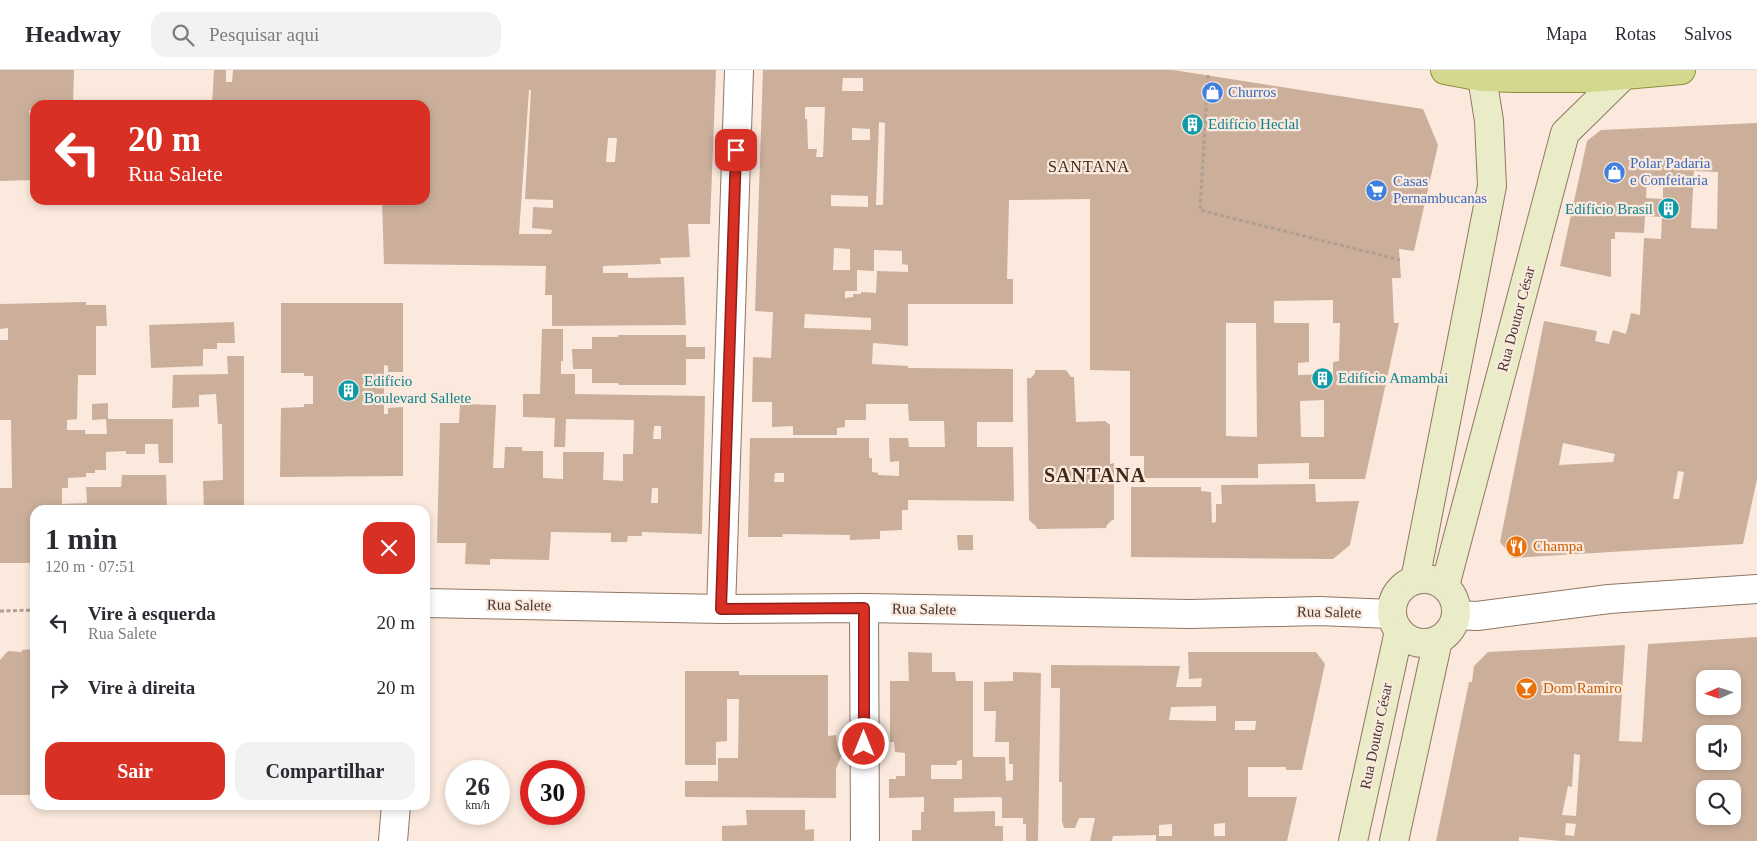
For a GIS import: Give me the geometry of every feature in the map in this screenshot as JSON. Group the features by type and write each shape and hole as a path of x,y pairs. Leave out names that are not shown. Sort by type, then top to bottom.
{"main road":[{"path":"1445,70 1482,77 1624,75 1681,70"}],"street":[{"path":"721,609 739,70"},
{"name":"Rua Doutor César","path":"1445,586 1565,134 1624,75"},
{"path":"1415,580 1492,186 1489,121 1482,77"},
{"path":"1425,578 1436,580 1445,586 1452,594 1456,615 1453,625 1447,634 1429,643 1418,643 1409,640 1396,622 1393,603 1397,593 1404,585 1425,578"},
{"path":"1456,615 1477,616 1609,599 1757,589"},
{"name":"Rua Salete","path":"430,603 721,609 864,608 1190,614 1319,611 1396,622"},
{"path":"864,608 865,841"},
{"name":"Rua Doutor César","path":"1353,841 1396,622"},
{"path":"1394,841 1438,640"},
{"path":"393,841 396,810"}],"path":[{"path":"1208,75 1200,210 1400,260"},
{"path":"0,611 30,610"}],"building":[{"path":"0,70 74,70 73,100 30,100 30,180 0,181"},
{"path":"214,70 226,70 226,82 232,82 233,70 716,70 710,224 688,224 690,257 660,258 661,264 603,266 603,273 628,273 628,278 684,277 686,325 552,326 552,295 545,295 546,266 384,264 382,205 430,205 430,100 212,100","holes":["529,90 531,90 525,199 553,200 553,208 533,207 532,228 552,230 551,234 519,234","608,138 617,138 615,162 606,162"]},
{"path":"763,70 1173,70 1423,109 1438,145 1414,251 1399,249 1401,278 1392,278 1394,323 1399,323 1365,479 1309,479 1309,463 1258,464 1258,478 1144,478 1144,456 1130,456 1130,371 1090,370 1090,199 1009,200 1007,279 1013,279 1013,304 908,304 908,346 873,343 872,364 908,366 908,368 1013,369 1013,422 977,422 977,447 1013,447 1014,501 908,500 908,510 902,510 902,530 880,531 880,539 850,540 850,535 782,534 783,537 748,537 750,438 869,438 869,458 872,458 872,472 878,473 878,475 899,476 899,461 890,462 889,438 908,438 909,447 945,447 944,421 909,421 908,404 866,404 866,420 845,420 845,427 837,428 837,435 793,435 793,426 772,427 772,402 752,402 753,357 771,358 773,312 755,311","holes":["843,78 863,78 863,91 842,91","805,107 825,107 823,157 816,157 817,149 808,149","879,122 885,123 883,205 876,205","852,128 870,129 870,140 852,140","831,195 868,196 868,207 831,206","834,248 850,249 850,270 833,270","874,250 902,251 902,264 908,265 908,272 877,271 876,293 861,292 861,294 853,294 853,297 845,298 845,291 857,291 857,270 874,271","1333,300 1333,323 1340,323 1339,361 1333,362 1333,374 1298,375 1298,363 1309,362 1309,323 1274,323 1274,301","805,314 871,318 871,330 804,328","1226,323 1256,323 1257,437 1226,436","1324,400 1324,437 1301,437 1300,401","775,473 784,473 784,482 774,482"]},
{"path":"1757,123 1757,479 1743,544 1513,558 1500,542 1544,321 1597,331 1595,341 1609,344 1613,330 1626,334 1631,313 1640,315 1644,238 1661,239 1662,217 1645,216 1644,233 1615,232 1615,239 1611,239 1611,277 1560,266 1587,141 1601,130","holes":["1694,171 1718,172 1717,229 1691,228","1647,177 1663,177 1663,199 1646,198","1563,443 1615,454 1613,462 1559,465","1678,471 1684,472 1679,499 1673,499"]},
{"path":"86,302 86,305 106,305 107,326 96,326 96,375 78,375 77,419 67,420 67,430 85,430 85,434 107,434 106,419 92,420 92,404 108,403 108,419 173,419 173,463 159,463 158,444 145,444 145,454 126,454 126,451 106,452 106,470 95,470 95,473 86,473 86,477 68,478 68,488 62,488 62,504 87,503 86,487 121,487 122,475 166,475 167,505 30,505 30,563 0,563 0,488 12,488 11,420 0,420 0,340 8,340 8,328 0,329 0,304"},
{"name":"Edifício Boulevard Sallete","path":"281,303 403,303 403,372 388,372 388,366 384,365 384,414 388,414 388,408 403,407 403,476 280,477 281,408 304,407 304,404 313,404 313,376 304,376 304,373 281,373"},
{"path":"234,322 235,343 217,343 217,349 203,349 203,366 151,368 149,325"},
{"path":"542,329 563,329 561,374 575,374 575,394 705,396 702,534 642,532 642,536 628,536 627,542 611,542 611,533 551,532 549,560 490,559 490,565 465,564 466,543 437,543 440,423 459,423 460,404 496,405 493,468 504,468 505,447 522,447 522,451 543,451 543,478 563,479 563,452 604,452 603,480 623,481 623,454 633,454 634,420 566,419 565,447 554,447 555,418 523,417 523,394 540,394","holes":["654,426 661,426 661,439 653,439","652,488 658,488 658,503 651,503"]},
{"path":"618,335 686,335 686,347 705,347 705,359 686,359 686,385 592,383 592,369 573,369 572,349 592,349 592,337 618,337"},
{"path":"227,356 244,356 244,505 204,505 203,481 223,480 222,424 218,424 216,394 199,395 199,407 172,408 173,375 228,374"},
{"path":"1035,370 1066,370 1071,377 1074,377 1076,422 1105,421 1110,425 1110,464 1114,463 1114,520 1106,528 1037,529 1029,520 1027,378 1031,378"},
{"path":"1315,484 1316,502 1359,501 1350,545 1333,559 1131,557 1131,487 1201,487 1201,491 1211,492 1212,523 1216,522 1216,504 1222,504 1221,485"},
{"path":"957,535 973,535 973,550 958,550"},
{"path":"1757,637 1757,841 1561,841 1519,837 1519,841 1436,841 1469,682 1472,682 1474,666 1488,652 1625,645 1619,741 1642,742 1648,644","holes":["1574,754 1580,755 1576,816 1562,815 1568,786 1572,787","1566,823 1576,824 1574,836 1565,835"]},
{"path":"30,649 30,795 0,795 0,660 8,651 22,652 22,650"},
{"path":"908,652 932,653 932,672 955,672 956,681 973,681 973,757 1005,757 1006,781 1013,780 1013,764 1009,764 1009,742 995,742 996,711 984,711 984,682 1013,681 1013,672 1041,673 1038,841 1026,841 1026,824 1023,824 1023,818 1002,818 1002,798 999,797 954,798 954,812 995,811 995,826 1003,826 1003,841 912,841 912,830 921,830 921,812 924,812 924,797 889,798 889,779 896,779 896,776 905,776 905,753 895,752 894,742 890,742 890,681 909,681","holes":["962,760 962,779 931,779 931,765 957,765 957,761"]},
{"path":"1188,652 1316,652 1325,664 1302,770 1286,770 1286,767 1248,767 1248,797 1297,797 1287,841 1156,841 1156,835 1113,836 1112,841 1090,841 1095,818 1079,818 1075,828 1064,828 1062,821 1062,782 1059,782 1060,688 1051,688 1051,665 1180,666 1176,687 1201,687 1202,678 1189,679","holes":["1216,706 1216,721 1169,720 1171,707","1235,721 1256,721 1255,730 1235,730","1225,823 1225,836 1214,836 1214,824","1172,824 1172,836 1159,836 1159,825"]},
{"path":"685,671 739,671 739,675 828,675 828,736 836,735 837,747 844,747 836,769 836,798 685,797 685,781 718,781 718,758 738,758 739,699 727,699 727,741 716,742 716,765 685,765"},
{"path":"746,810 805,810 805,830 814,829 814,841 722,841 722,826 747,825"}],"place":[{"name":"Churros","path":"1212,92"},
{"name":"Edifício Heclal","path":"1192,124"},
{"name":"Polar Padaria e Confeitaria","path":"1614,172"},
{"name":"Casas Pernambucanas","path":"1377,190"},
{"name":"Edifício Brasil","path":"1669,209"},
{"name":"Edifício Amambai","path":"1322,378"},
{"name":"Edifício Boulevard Sallete","path":"348,390"},
{"name":"Champa","path":"1517,546"},
{"name":"Dom Ramiro","path":"1527,688"}],"district":[{"name":"SANTANA","path":"1089,166"},
{"name":"SANTANA","path":"1095,475"}],"route":[{"path":"736,150 721,609 864,608 864,744"}]}
